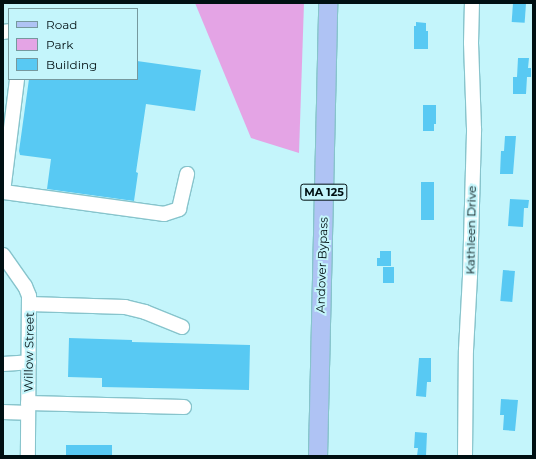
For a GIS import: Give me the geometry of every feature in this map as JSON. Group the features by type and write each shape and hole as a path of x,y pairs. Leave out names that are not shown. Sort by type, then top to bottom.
{"main road":[{"name":"Andover Bypass","path":"318,456 328,3"}],"street":[{"name":"Kathleen Drive","path":"465,456 466,350 470,276 474,129 471,43 472,3"},
{"path":"17,80 8,103 3,192 164,214 179,209 187,174"},
{"name":"Willow Street","path":"3,255 25,286 29,304 28,456"},
{"path":"29,304 125,307 145,312 182,327"},
{"path":"3,364 29,362"},
{"path":"3,412 28,408 184,407"}],"green space":[{"path":"195,3 304,3 299,153 251,138"}],"building":[{"path":"513,3 526,4 525,23 512,22"},
{"path":"416,22 426,23 426,31 428,31 428,49 414,49 414,26 416,26"},
{"path":"518,58 529,58 528,68 531,68 531,77 527,77 526,94 513,94 513,77 517,77"},
{"path":"138,61 201,70 195,111 146,104 136,172 138,173 134,201 47,189 51,159 20,155 19,151 29,80 138,80"},
{"path":"423,105 436,105 436,124 434,124 434,131 423,131"},
{"path":"505,136 516,136 513,174 500,174 501,151 504,151"},
{"path":"421,182 434,182 434,220 421,220"},
{"path":"510,199 529,200 528,208 524,208 523,227 508,226"},
{"path":"380,251 391,251 391,266 377,266 377,258 380,258"},
{"path":"383,267 394,267 394,283 383,283"},
{"path":"503,270 515,271 512,302 500,301"},
{"path":"69,338 132,340 132,342 250,345 249,390 102,387 102,378 68,377"},
{"path":"419,358 431,358 431,382 427,382 426,397 416,396"},
{"path":"501,399 518,400 515,431 503,430 504,415 500,415"},
{"path":"415,432 427,433 426,456 417,456 418,448 414,448"},
{"path":"66,445 112,445 112,456 66,456"}]}
